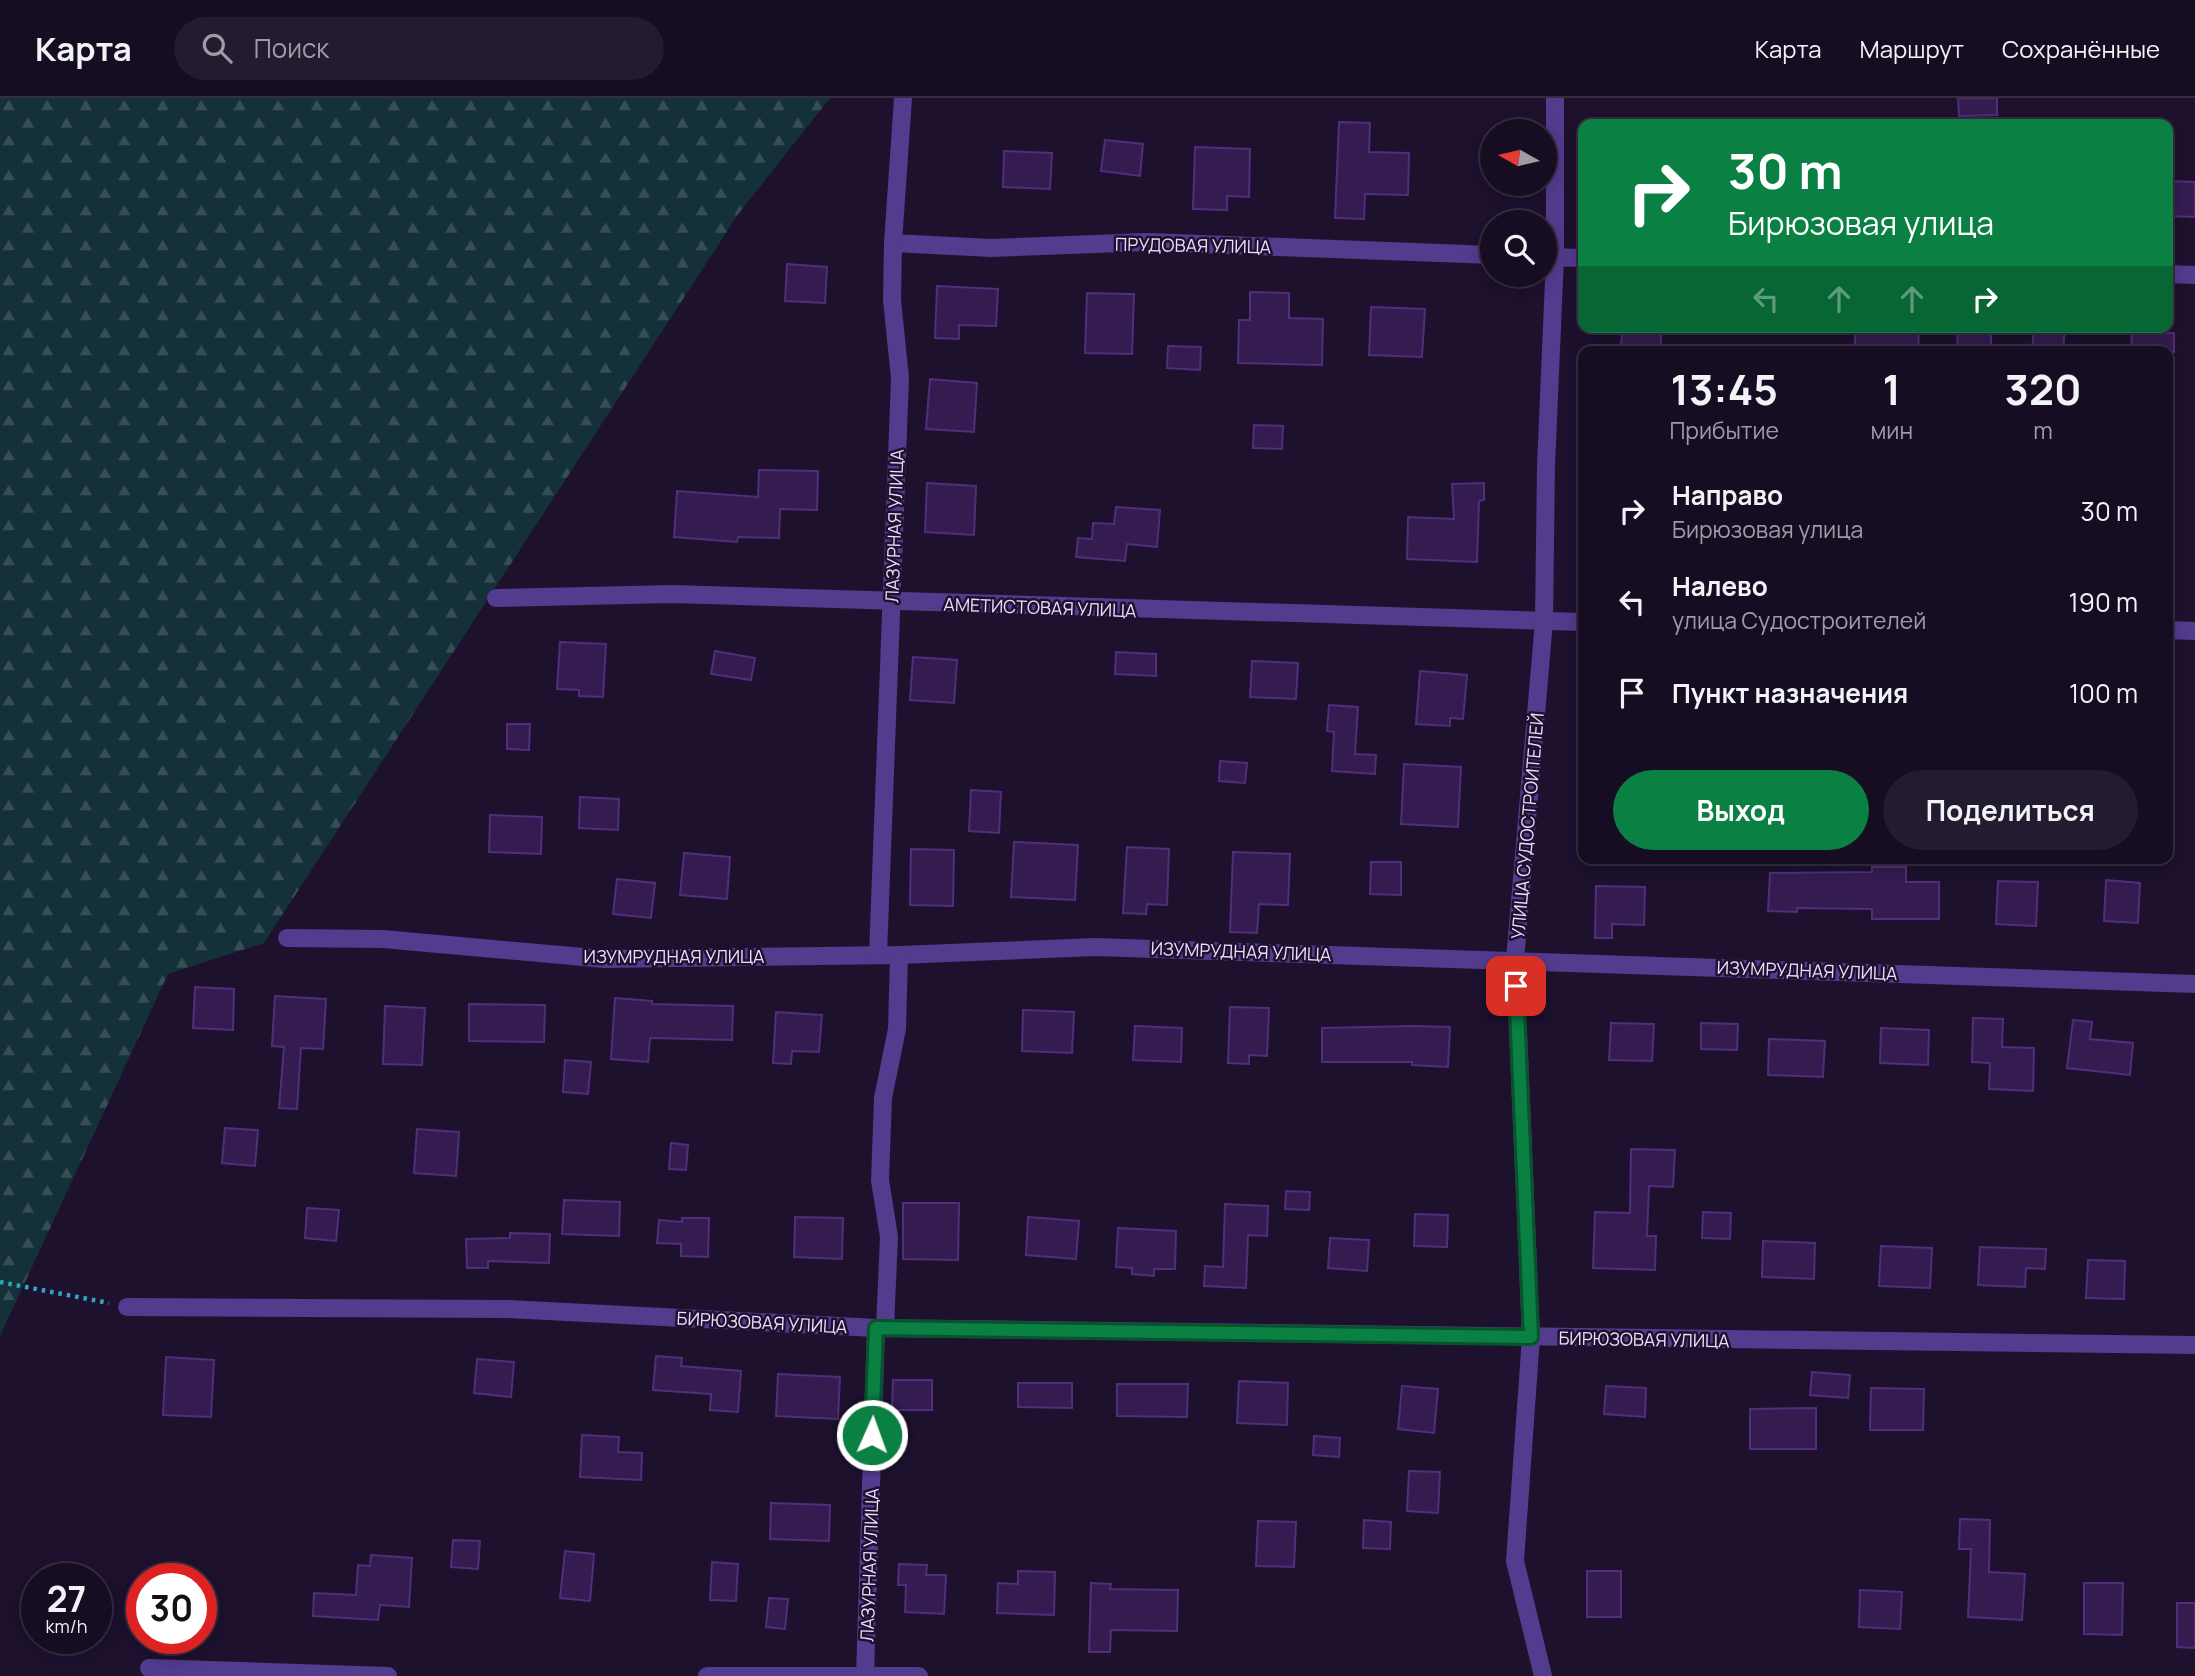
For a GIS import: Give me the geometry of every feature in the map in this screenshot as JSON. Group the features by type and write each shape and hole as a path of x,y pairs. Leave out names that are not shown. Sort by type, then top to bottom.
{"street":[{"name":"ЛАЗУРНАЯ УЛИЦА","path":"878,955 900,378 892,300 892,243 903,98"},
{"name":"УЛИЦА СУДОСТРОИТЕЛЕЙ","path":"1551,210 1555,98"},
{"name":"ПРУДОВАЯ УЛИЦА","path":"892,243 991,248 1147,242 1480,255"},
{"path":"1557,257 1578,258"},
{"path":"2173,274 2195,275"},
{"name":"УЛИЦА СУДОСТРОИТЕЛЕЙ","path":"1544,1676 1515,1561 1531,1337 1515,960 1544,621 1549,287"},
{"name":"АМЕТИСТОВАЯ УЛИЦА","path":"496,598 672,594 1578,622"},
{"path":"2173,630 2195,631"},
{"name":"ИЗУМРУДНАЯ УЛИЦА","path":"287,938 383,939 605,959 899,955 1095,947 2195,984"},
{"name":"ЛАЗУРНАЯ УЛИЦА","path":"865,1675 880,1328 889,1237 880,1180 881,1139 883,1098 897,1029 899,955"},
{"name":"БИРЮЗОВАЯ УЛИЦА","path":"127,1307 508,1309 880,1328 2195,1345"},
{"path":"149,1668 388,1676"},
{"path":"707,1676 919,1676"}],"path":[{"path":"0,1282 127,1307"}],"green space":[{"path":"0,98 830,98 739,213 264,943 168,974 0,1336"}],"building":[{"path":"1958,98 1997,98 1997,115 1959,116"},
{"path":"1339,122 1370,123 1369,152 1409,153 1408,195 1365,194 1364,219 1335,218"},
{"path":"1105,140 1143,144 1140,176 1101,171"},
{"path":"1195,147 1250,149 1249,197 1227,196 1227,210 1193,209"},
{"path":"1004,151 1052,153 1050,189 1003,187"},
{"path":"2173,181 2195,182 2195,217 2173,216"},
{"path":"787,264 827,267 825,303 785,301"},
{"path":"937,286 998,289 996,326 959,325 959,339 935,338"},
{"path":"1250,292 1289,293 1289,318 1323,319 1322,365 1238,363 1239,320 1250,320"},
{"path":"1087,293 1134,294 1132,354 1085,353"},
{"path":"1371,307 1425,309 1422,357 1369,355"},
{"path":"1622,333 1662,333 1660,346 1621,346"},
{"path":"1856,333 1919,333 1918,346 1854,346"},
{"path":"1958,333 1991,333 1991,346 1957,346"},
{"path":"2034,333 2065,333 2063,346 2032,346"},
{"path":"2132,333 2174,333 2174,352 2173,346 2131,346"},
{"path":"1168,346 1201,347 1200,370 1167,368"},
{"path":"930,379 977,383 974,432 926,429"},
{"path":"1254,425 1283,426 1282,449 1253,448"},
{"path":"759,470 818,471 817,510 780,509 779,538 738,537 737,542 674,537 677,491 758,497"},
{"path":"927,483 976,486 974,535 925,532"},
{"path":"1484,483 1484,500 1479,501 1477,562 1407,559 1408,517 1454,519 1452,484"},
{"path":"1116,507 1160,510 1157,547 1127,544 1125,561 1076,557 1078,538 1092,539 1093,523 1114,524"},
{"path":"560,642 606,644 603,697 579,696 579,690 557,689"},
{"path":"715,651 755,658 751,680 711,674"},
{"path":"1116,652 1156,654 1156,676 1115,674"},
{"path":"913,657 957,660 954,703 910,700"},
{"path":"1252,661 1298,663 1296,699 1250,697"},
{"path":"1420,671 1467,675 1463,719 1450,718 1450,726 1416,724"},
{"path":"1329,705 1358,707 1355,754 1376,755 1375,774 1332,771 1334,732 1327,731"},
{"path":"507,724 530,724 529,750 507,749"},
{"path":"1220,761 1247,763 1245,783 1219,781"},
{"path":"1404,764 1461,767 1458,827 1401,824"},
{"path":"971,790 1001,792 999,833 969,831"},
{"path":"580,797 619,799 618,830 579,828"},
{"path":"490,815 542,817 541,854 489,852"},
{"path":"1014,842 1078,845 1075,900 1011,897"},
{"path":"1127,847 1169,849 1167,905 1147,904 1146,914 1123,913"},
{"path":"911,849 954,850 953,906 910,905"},
{"path":"1233,852 1290,854 1288,905 1259,904 1257,933 1230,932"},
{"path":"684,853 730,857 727,899 680,895"},
{"path":"1371,862 1401,862 1401,895 1370,894"},
{"path":"1872,867 1906,867 1906,882 1939,882 1939,919 1872,919 1872,909 1797,908 1797,912 1768,911 1770,873 1872,872"},
{"path":"617,879 655,883 651,918 613,914"},
{"path":"2106,880 2140,883 2138,923 2104,921"},
{"path":"1998,881 2038,882 2036,926 1996,924"},
{"path":"1596,886 1645,887 1644,925 1612,924 1612,938 1595,938"},
{"path":"195,987 234,989 233,1030 193,1028"},
{"path":"275,996 326,999 323,1049 301,1048 297,1109 279,1108 284,1047 272,1046"},
{"path":"615,998 652,1001 652,1004 733,1006 732,1040 650,1038 648,1062 611,1059"},
{"path":"469,1004 545,1005 544,1042 469,1041"},
{"path":"385,1006 425,1008 422,1065 383,1064"},
{"path":"1230,1007 1269,1008 1267,1056 1249,1055 1249,1064 1228,1063"},
{"path":"1023,1010 1074,1012 1072,1053 1022,1051"},
{"path":"776,1012 822,1015 819,1052 792,1051 791,1064 773,1063"},
{"path":"1973,1018 2003,1019 2002,1047 2034,1048 2033,1091 1989,1089 1990,1063 1972,1062"},
{"path":"2073,1020 2092,1022 2090,1039 2133,1043 2130,1075 2067,1068"},
{"path":"1611,1023 1654,1024 1652,1061 1609,1060"},
{"path":"1701,1023 1738,1024 1737,1050 1701,1049"},
{"path":"1135,1026 1182,1028 1181,1062 1133,1060"},
{"path":"1450,1027 1448,1067 1412,1065 1412,1062 1322,1062 1322,1028"},
{"path":"1881,1028 1929,1030 1928,1065 1880,1063"},
{"path":"1769,1039 1825,1041 1823,1077 1768,1075"},
{"path":"565,1060 591,1062 588,1094 563,1092"},
{"path":"225,1128 258,1130 255,1166 222,1163"},
{"path":"417,1129 459,1132 456,1176 414,1173"},
{"path":"671,1143 688,1145 686,1170 669,1169"},
{"path":"1631,1149 1675,1150 1673,1187 1649,1186 1647,1236 1656,1236 1655,1270 1593,1268 1595,1212 1630,1213"},
{"path":"1286,1191 1310,1192 1309,1210 1285,1209"},
{"path":"564,1200 620,1202 619,1236 562,1234"},
{"path":"903,1203 959,1203 958,1260 903,1259"},
{"path":"1225,1204 1268,1206 1267,1236 1248,1235 1246,1288 1204,1286 1205,1266 1223,1267"},
{"path":"307,1208 339,1210 336,1241 305,1238"},
{"path":"1703,1212 1731,1213 1730,1239 1702,1238"},
{"path":"1415,1214 1448,1215 1447,1247 1414,1246"},
{"path":"795,1217 843,1218 842,1259 794,1257"},
{"path":"1028,1217 1079,1221 1076,1259 1026,1255"},
{"path":"682,1218 709,1218 708,1257 681,1256 681,1244 657,1243 659,1220 682,1222"},
{"path":"1118,1228 1176,1231 1175,1269 1154,1269 1154,1276 1132,1274 1132,1268 1116,1267"},
{"path":"510,1233 550,1234 549,1263 488,1261 488,1268 467,1268 466,1239 510,1238"},
{"path":"1330,1238 1369,1240 1367,1271 1328,1268"},
{"path":"1763,1241 1815,1243 1814,1279 1762,1277"},
{"path":"1881,1246 1932,1248 1930,1288 1879,1286"},
{"path":"1980,1247 2046,1249 2045,1269 2026,1268 2025,1287 1978,1285"},
{"path":"2088,1260 2125,1261 2124,1299 2086,1298"},
{"path":"656,1356 682,1358 681,1366 741,1371 738,1412 710,1410 711,1394 653,1390"},
{"path":"166,1357 214,1360 211,1417 163,1415"},
{"path":"477,1359 514,1362 511,1397 474,1393"},
{"path":"1812,1372 1850,1375 1848,1398 1810,1395"},
{"path":"778,1374 840,1377 838,1419 776,1416"},
{"path":"893,1380 932,1380 932,1410 892,1410"},
{"path":"1239,1381 1288,1383 1287,1425 1237,1423"},
{"path":"1018,1383 1072,1383 1072,1408 1018,1407"},
{"path":"1117,1384 1188,1384 1187,1417 1117,1416"},
{"path":"1402,1386 1438,1389 1434,1433 1398,1429"},
{"path":"1606,1386 1646,1388 1645,1417 1604,1414"},
{"path":"1871,1388 1924,1389 1923,1430 1870,1430"},
{"path":"1816,1408 1816,1449 1750,1449 1750,1409"},
{"path":"582,1435 619,1437 618,1452 642,1453 641,1480 580,1477"},
{"path":"1314,1436 1340,1438 1339,1457 1313,1455"},
{"path":"1409,1471 1440,1472 1438,1513 1407,1511"},
{"path":"771,1503 830,1505 829,1541 770,1539"},
{"path":"1960,1519 1990,1520 1989,1572 2025,1574 2022,1620 1968,1617 1971,1549 1959,1549"},
{"path":"1364,1520 1391,1522 1390,1549 1363,1548"},
{"path":"1258,1521 1296,1522 1294,1567 1256,1566"},
{"path":"453,1540 480,1541 478,1569 451,1567"},
{"path":"565,1551 594,1554 590,1601 560,1598"},
{"path":"371,1555 412,1558 409,1607 380,1605 378,1620 313,1616 314,1593 356,1595 358,1565 370,1566"},
{"path":"712,1562 738,1564 736,1601 710,1600"},
{"path":"899,1564 927,1565 926,1575 946,1575 944,1614 905,1612 906,1585 898,1585"},
{"path":"1018,1571 1055,1572 1054,1615 997,1613 998,1583 1018,1584"},
{"path":"1587,1571 1621,1571 1621,1617 1587,1617"},
{"path":"1091,1583 1111,1584 1110,1589 1178,1590 1177,1631 1111,1630 1110,1652 1089,1652"},
{"path":"2084,1583 2123,1583 2122,1635 2084,1634"},
{"path":"1860,1590 1902,1592 1900,1629 1859,1627"},
{"path":"769,1598 788,1599 785,1629 766,1627"},
{"path":"2177,1603 2195,1603 2195,1648 2177,1647"}],"route":[{"path":"872,1435 876,1328 1531,1337 1516,986"}]}
